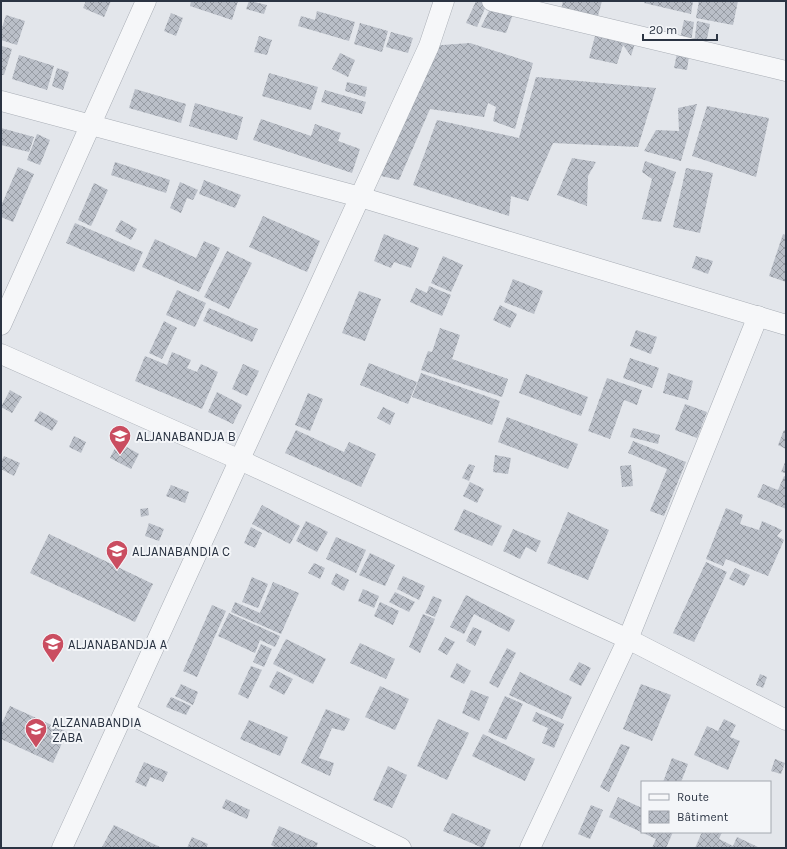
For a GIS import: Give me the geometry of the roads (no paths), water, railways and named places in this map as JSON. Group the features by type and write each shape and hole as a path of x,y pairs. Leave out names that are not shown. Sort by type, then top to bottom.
{"street":[{"path":"1,325 146,1"},
{"path":"62,848 429,46 444,1"},
{"path":"492,1 786,71"},
{"path":"1,101 360,197 786,324"},
{"path":"530,848 628,640 758,316"},
{"path":"1,354 240,460 628,640 786,720"},
{"path":"125,712 401,848"}],"place":[{"name":"ALJANABANDJA B","path":"120,456"},
{"name":"ALJANABANDIA C","path":"117,570"},
{"name":"ALJANABANDJA A","path":"53,664"},
{"name":"ALZANABANDIA ZABA","path":"36,748"}]}
